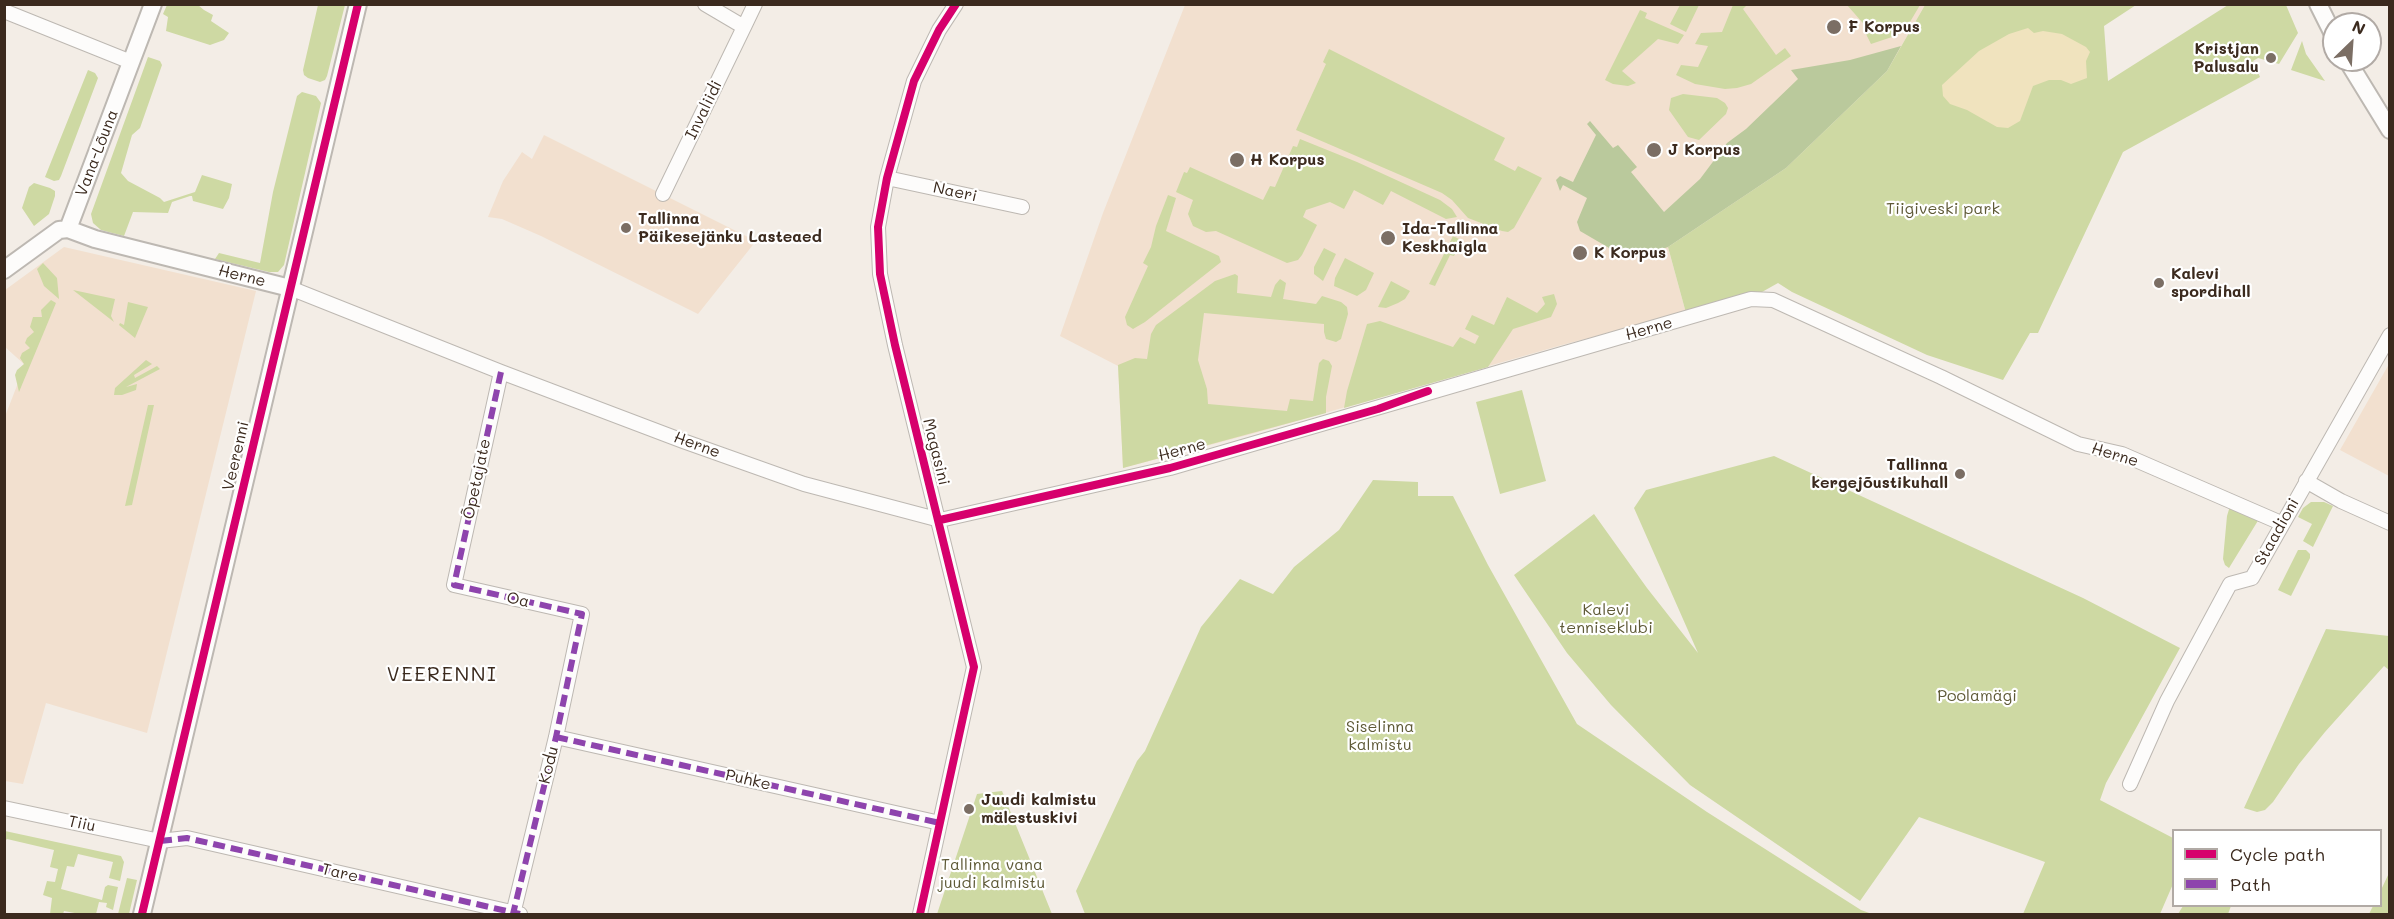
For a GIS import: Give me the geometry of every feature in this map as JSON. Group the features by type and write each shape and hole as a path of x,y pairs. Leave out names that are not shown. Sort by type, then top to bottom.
{"street":[{"name":"Vana-Lõuna","path":"68,229 153,4"},
{"name":"Veerenni","path":"142,915 358,4"},
{"path":"705,4 744,27"},
{"name":"Invaliidi","path":"663,194 755,4"},
{"name":"Magasini","path":"920,915 974,667 940,520 895,345 880,274 878,227 887,178 914,81 939,30 956,4"},
{"path":"4,11 131,62"},
{"path":"2354,72 2390,130"},
{"name":"Naeri","path":"887,178 1022,207"},
{"path":"4,270 58,230 68,229"},
{"name":"Herne","path":"68,229 95,239 290,288 501,372 804,483 940,520 1170,468 1751,299 1773,300 1941,377 2079,444 2122,454 2281,523"},
{"name":"Staadioni","path":"2130,784 2166,701 2230,584 2252,578 2281,523 2390,335"},
{"name":"Õpetajate","path":"454,585 501,372"},
{"path":"2306,481 2341,501 2390,523"},
{"name":"Oa","path":"454,585 582,614"},
{"name":"Kodu","path":"516,914 582,614"},
{"name":"Puhke","path":"556,737 940,823"},
{"name":"Tiiu","path":"4,808 160,841"},
{"name":"Tare","path":"160,841 187,838 516,914"}],"shaded area":[{"name":"Ida-Tallinna Keskhaigla","path":"1185,5 1925,5 1887,71 1786,168 1668,247 1686,313 1562,345 1255,433 1123,468 1118,366 1060,336 1103,213"},
{"name":"Tallinna Päikesejänku Lasteaed","path":"544,135 756,241 698,314 541,236 502,219 488,217 503,181 522,152 532,159"},
{"path":"64,247 256,291 147,733 46,703 23,784 5,781 4,419 25,365 5,347 5,290"},
{"path":"2389,364 2389,476 2340,450"}],"green space":[{"path":"167,5 198,5 213,15 211,21 229,33 224,40 210,45 166,31 168,17 163,14"},
{"path":"318,5 345,5 327,76 320,82 308,78 304,75 303,70"},
{"path":"1680,5 1699,5 1686,32 1670,24"},
{"path":"1733,5 1747,5 1743,9 1776,55 1785,48 1791,56 1751,84 1737,88 1725,89 1695,84 1676,75 1681,65 1698,67 1708,46 1695,44 1701,33 1722,32"},
{"path":"1847,5 1920,5 1907,27 1898,35 1871,44 1866,34 1869,30"},
{"name":"Tiigiveski park","path":"1925,5 2136,5 2104,26 2108,81 2228,5 2286,5 2298,33 2279,64 2258,58 2253,61 2260,77 2123,152 2038,333 2030,333 2003,380 1927,355 1792,292 1778,283 1762,292 1686,313 1668,247 1786,168 1887,71"},
{"path":"1640,10 1647,13 1645,18 1684,35 1678,44 1658,39 1622,71 1636,83 1628,86 1613,84 1605,80"},
{"path":"2302,41 2306,54 2325,81 2291,70"},
{"path":"1901,46 1887,71 1786,168 1668,247 1646,255 1644,260 1631,254 1628,259 1580,231 1577,222 1587,198 1563,185 1560,191 1556,180 1560,176 1573,182 1596,135 1587,124 1590,121 1613,148 1618,145 1637,167 1631,172 1664,212 1700,179 1727,143 1746,129 1798,79 1791,70 1850,60"},
{"path":"1329,49 1505,138 1494,160 1515,171 1518,166 1542,178 1514,228 1508,232 1502,231 1468,218 1452,200 1442,193 1296,130 1326,64 1323,62"},
{"path":"148,57 160,61 162,65 140,128 132,135 121,173 128,181 164,202 195,192 202,175 232,184 229,198 223,209 193,201 190,196 172,202 168,213 133,212 124,236 101,230 93,223 91,214"},
{"path":"88,70 95,73 98,78 61,176 59,180 54,181 45,177"},
{"path":"302,92 316,96 321,103 284,265 278,272 269,272 215,259 219,253 260,263 273,192 297,96"},
{"path":"1683,94 1717,98 1728,108 1726,114 1699,140 1688,137 1669,110 1671,98"},
{"path":"1300,139 1440,200 1452,209 1457,217 1446,219 1391,191 1383,205 1354,190 1344,209 1330,202 1306,210 1303,217 1317,225 1302,255 1298,260 1287,263 1216,231 1206,232 1193,226 1188,214 1193,200 1176,192 1184,172 1187,173 1190,167 1263,200 1270,186 1275,187 1293,146 1297,147"},
{"path":"34,183 55,191 55,196 49,214 34,226 22,208 29,187"},
{"path":"1168,195 1176,198 1166,231 1219,256 1221,262 1133,329 1127,325 1125,317 1148,266 1143,263 1151,247"},
{"path":"1453,236 1461,240 1454,256 1450,255 1435,286 1429,284"},
{"path":"1324,248 1336,254 1323,281 1314,274 1314,267"},
{"path":"1345,258 1374,273 1366,290 1357,296 1334,286 1335,278"},
{"path":"43,263 57,278 59,299 44,286 37,269"},
{"path":"1235,274 1238,276 1237,293 1271,297 1280,279 1286,283 1283,299 1316,304 1322,296 1341,302 1347,307 1348,314 1341,339 1336,342 1326,339 1324,324 1204,313 1198,360 1207,389 1208,404 1287,411 1290,399 1313,401 1319,363 1323,359 1329,361 1332,366 1326,397 1326,413 1123,468 1118,365 1135,358 1147,359 1151,334 1156,325 1215,281"},
{"path":"1391,281 1410,291 1405,299 1398,303 1386,308 1378,307"},
{"path":"73,290 115,299 111,316 114,322"},
{"path":"1554,294 1557,304 1551,317 1513,329 1488,367 1344,408 1367,324 1380,321 1453,347 1460,337 1475,344 1479,336 1465,329 1472,315 1494,325 1507,297 1537,313 1545,304 1542,297"},
{"path":"51,300 56,303 19,392 15,375 24,364 20,358 22,353 30,348 25,343 34,332 30,327 33,317 42,317 41,310"},
{"path":"128,302 148,307 135,338 119,325 120,323 124,325"},
{"path":"146,360 152,364 134,375 135,378 157,366 160,369 126,387 137,384 136,390 114,395 115,388"},
{"path":"1522,390 1546,481 1500,494 1476,402"},
{"path":"148,405 154,405 132,505 125,506"},
{"name":"Poolamägi","path":"1774,456 2083,598 2180,648 2106,783 2100,800 2172,837 2172,886 2160,914 2023,914 2045,862 1919,817 1860,901 1690,785 1611,705 1567,653 1514,575 1594,514 1647,588 1698,653 1634,508 1646,490"},
{"name":"Siselinna kalmistu","path":"1373,480 1418,482 1418,496 1453,496 1488,565 1577,724 1707,812 1861,910 1872,914 1085,914 1076,891 1137,761 1145,751 1201,627 1240,579 1273,594 1294,567 1339,530"},
{"path":"2311,502 2324,502 2333,506 2313,547 2303,541 2312,524 2298,517 2303,508"},
{"path":"2230,506 2259,519 2229,568 2223,559"},
{"path":"2298,550 2306,550 2310,558 2291,596 2278,590"},
{"path":"2326,629 2389,636 2389,670 2384,666 2325,732 2265,810 2257,812 2244,808"},
{"name":"Tallinna vana juudi kalmistu","path":"1002,791 1052,914 937,914 977,794"},
{"path":"5,831 121,856 124,862 120,881 109,878 113,862 78,854 74,867 67,866 61,889 102,900 105,887 108,885 118,887 113,910 106,907 107,903 99,902 96,914 64,911 63,914 50,914 52,898 43,895 47,881 55,882 58,869 50,867 54,850 7,839 5,841"},
{"path":"2389,873 2389,914 2369,914 2372,907 2382,907 2382,888"},
{"path":"127,878 137,880 129,914 118,914"},
{"path":"2182,907 2231,907 2228,914 2178,914"}],"sand":[{"path":"2028,28 2034,33 2043,31 2062,34 2086,47 2090,52 2086,61 2087,78 2071,84 2061,80 2049,80 2033,86 2020,121 2008,128 1997,127 1967,110 1950,104 1943,96 1942,85 1979,51 2009,34"}],"marked path":[{"path":"501,372 454,585 582,614 556,737 513,914"},
{"path":"556,737 940,823"},
{"path":"160,841 187,838 520,914"}],"cycle path":[{"path":"142,914 358,4"},
{"path":"920,914 974,667 895,345 880,274 878,227 887,178 914,81 939,30 956,4"},
{"path":"940,520 1170,468 1378,409 1428,391"}],"place":[{"name":"F Korpus","path":"1834,27"},
{"name":"Kristjan Palusalu","path":"2271,58"},
{"name":"J Korpus","path":"1654,150"},
{"name":"H Korpus","path":"1237,160"},
{"name":"Tallinna Päikesejänku Lasteaed","path":"626,228"},
{"name":"Ida-Tallinna Keskhaigla","path":"1388,238"},
{"name":"K Korpus","path":"1580,253"},
{"name":"Kalevi spordihall","path":"2159,283"},
{"name":"Tallinna kergejõustikuhall","path":"1960,474"},
{"name":"Juudi kalmistu mälestuskivi","path":"969,809"}],"district":[{"name":"VEERENNI","path":"442,675"}],"park label":[{"name":"Kalevi tenniseklubi","path":"1606,619"}]}
